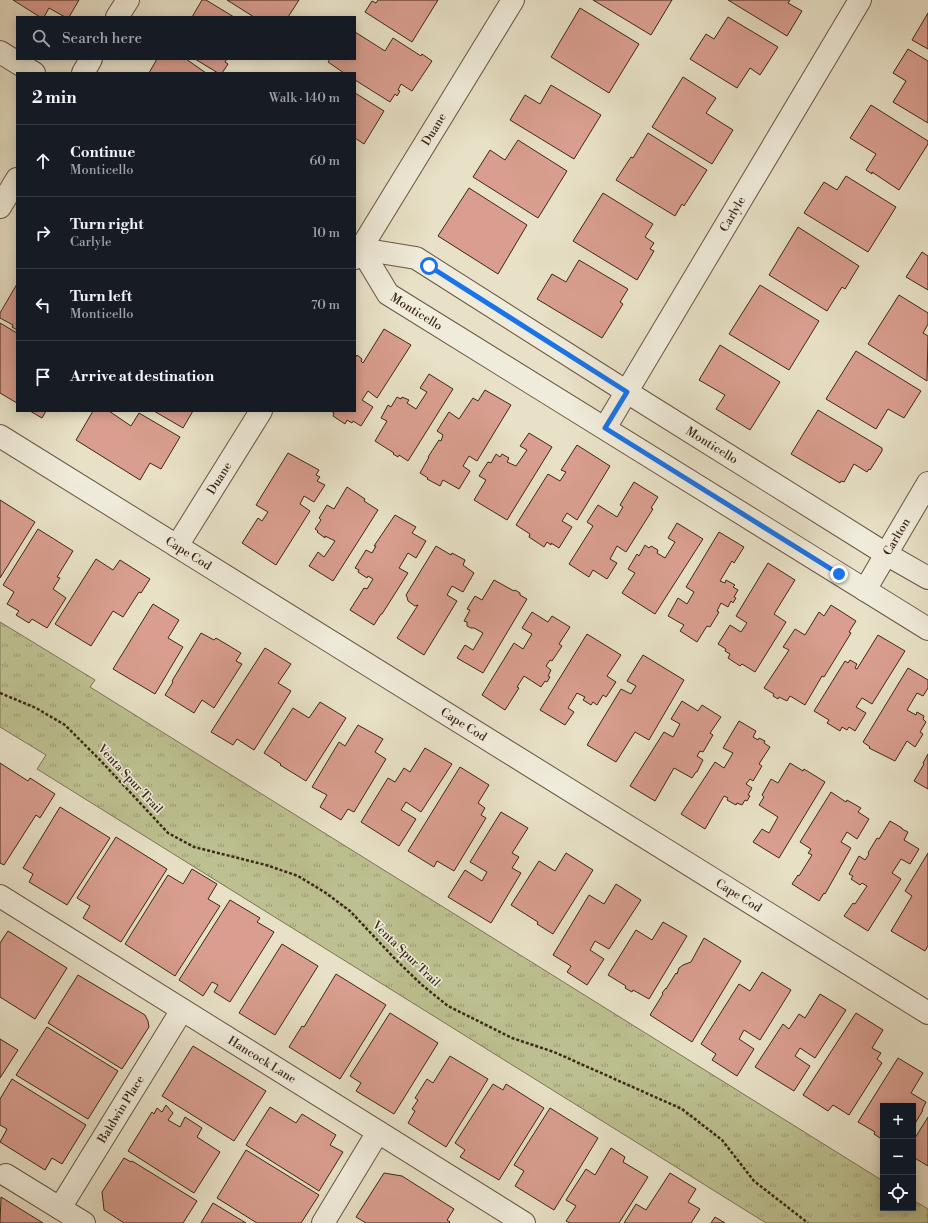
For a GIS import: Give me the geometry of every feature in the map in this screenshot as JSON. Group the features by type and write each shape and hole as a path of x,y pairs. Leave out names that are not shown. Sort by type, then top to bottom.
{"street":[{"path":"118,16 128,0"},
{"name":"Duane","path":"358,253 512,0"},
{"name":"Carlyle","path":"605,428 860,0"},
{"path":"0,52 32,72"},
{"path":"83,72 90,60"},
{"path":"0,207 16,181"},
{"name":"Monticello","path":"358,253 416,258 886,554 928,578"},
{"name":"Monticello","path":"358,253 388,294 928,628"},
{"name":"Duane","path":"177,546 260,412"},
{"name":"Cape Cod","path":"0,436 928,1013"},
{"name":"Carlton","path":"865,590 928,483"},
{"name":"Hancock Lane","path":"0,896 524,1223"},
{"name":"Baldwin Place","path":"60,1208 182,1010"},
{"path":"323,1223 378,1132"},
{"path":"6,1175 84,1223"}],"path":[{"name":"Venta Spur Trail","path":"0,693 36,708 65,726 101,761 168,833 194,847 266,865 298,876 326,893 350,911 397,961 422,985 448,1006 512,1038 554,1052 682,1109 722,1140 754,1181 808,1223"}],"green space":[{"path":"0,622 95,680 90,687 880,1179 880,1211 916,1211 916,1202 928,1209 928,1223 766,1223 37,769 46,755 0,727"}],"building":[{"path":"13,0 79,0 70,16 63,16 49,8 45,16 38,16"},
{"path":"202,0 206,0 232,16 193,16"},
{"path":"227,0 299,0 289,16 252,16"},
{"path":"378,0 438,0 412,42 365,12 372,1 376,3"},
{"path":"593,0 672,0 651,35"},
{"path":"728,0 790,0 788,3 802,11 787,36"},
{"path":"580,8 639,44 609,93 551,57"},
{"path":"928,13 928,49 912,40"},
{"path":"728,17 778,47 760,75 750,68 737,88 690,59 706,34 714,39"},
{"path":"356,33 385,51 393,38 421,56 422,54 432,61 412,91 401,84 398,90 400,91 397,96 395,94 390,102 356,81 356,72 343,72 328,62 329,60 356,60"},
{"path":"908,49 928,61 928,123 893,102 906,81 893,73"},
{"path":"156,60 187,60 205,72 150,72"},
{"path":"197,60 226,60 225,62 228,64 223,72 216,72"},
{"path":"683,77 716,98 706,113 733,130 712,164 652,127"},
{"path":"551,85 601,115 574,159 510,120 525,95 540,104"},
{"path":"356,94 384,111 364,144 356,139"},
{"path":"871,105 928,141 928,144 899,190 872,172 872,174 866,170 876,154 850,138"},
{"path":"648,133 707,170 684,206 682,204 675,216 616,180 631,157 633,158"},
{"path":"518,140 567,171 538,218 473,177 490,150 505,160"},
{"path":"846,176 896,207 868,252 804,213 824,182 837,190"},
{"path":"469,188 527,225 498,274 438,236"},
{"path":"603,193 653,224 645,237 654,243 650,249 654,251 637,280 573,241"},
{"path":"798,227 859,266 845,289 842,287 827,311 769,275"},
{"path":"922,252 928,256 928,290 906,277"},
{"path":"579,260 628,289 620,302 623,304 602,338 537,299 552,274 566,282"},
{"path":"760,285 819,321 789,370 729,334"},
{"path":"16,286 16,329 12,327 13,325 0,318 0,313"},
{"path":"899,295 928,313 928,324 923,333 928,336 927,381 868,344"},
{"path":"0,323 16,332 16,402 0,393"},
{"path":"384,329 411,345 377,398 368,391 362,400 373,407 361,426 353,421 352,423 347,420 345,424 333,416 334,413 332,412 356,412 357,355 362,359 361,361 363,363"},
{"path":"720,345 780,382 750,430 716,409 725,395 699,380"},
{"path":"856,351 921,391 904,418 888,409 876,429 826,399"},
{"path":"429,374 453,389 408,461 399,455 398,457 393,454 394,453 375,441 387,421 381,418 388,405 391,407 397,397 401,399 402,397 409,400 407,403 416,409 427,392 420,388"},
{"path":"485,390 511,405 477,461 469,456 463,466 470,471 459,489 443,480 440,486 427,479 428,478 420,473 439,440 441,441 443,435 437,431 449,412 459,419 473,398 478,401"},
{"path":"818,410 882,448 882,451 870,470 869,469 867,472 854,464 844,482 841,481 840,483 791,454"},
{"path":"32,412 45,412 42,418"},
{"path":"92,412 110,412 131,426 139,413 180,437 161,469 150,463 140,480 76,440"},
{"path":"156,412 192,412 183,428"},
{"path":"529,433 552,447 507,520 474,500 486,480 479,476 488,462 491,463 496,454 500,457 502,454 509,458 507,462 516,466 527,450 520,446"},
{"path":"577,445 610,466 577,520 567,513 562,521 572,527 559,548 547,542 544,547 529,537 530,534 516,525 548,474 560,481 566,472 561,470"},
{"path":"288,453 319,470 316,475 320,477 317,481 325,485 314,502 304,496 300,504 310,511 276,565 242,543 258,518 262,521 268,512 256,505"},
{"path":"634,482 658,497 651,508 653,509 626,552 617,546 610,559 617,563 607,579 593,570 589,577 569,564 593,526 587,522 598,505 617,517 623,507 620,505"},
{"path":"347,487 378,510 333,581 309,566 318,552 324,557 335,541 325,536 325,538 315,529 321,520 319,518 327,505 334,509"},
{"path":"0,500 35,522 0,578"},
{"path":"395,515 416,527 412,533 426,541 416,558 408,553 399,568 408,573 374,625 350,610 364,588 367,589 373,579 368,576 367,578 355,568 366,550 372,553 376,546 374,546"},
{"path":"677,523 703,539 655,614 622,593 635,573 628,569 637,554 639,556 645,545 649,548 651,546 658,550 657,553 665,558 675,542 668,538"},
{"path":"38,529 73,551 57,577 60,578 53,589 66,598 47,628 32,619 29,623 16,615 19,611 7,604 14,592 3,585"},
{"path":"719,532 744,547 734,563 732,561 720,581 725,583 726,580 735,585 733,587 738,590 734,597 736,598 733,603 731,601 728,607 721,603 717,611 719,612 710,627 707,626 697,642 680,631 684,625 668,616 678,598 687,604 694,592 686,587"},
{"path":"436,546 451,555 452,553 465,560 463,565 474,573 463,592 452,586 447,595 457,601 424,655 397,638 418,605 415,606 408,601 406,595"},
{"path":"96,559 113,570 120,560 150,579 141,593 139,592 123,617 113,611 91,646 55,624"},
{"path":"768,563 795,580 774,614 786,622 755,672 742,664 740,666 728,658 730,654 725,651 726,649 718,644 730,625 741,632 747,623 736,616"},
{"path":"494,580 514,591 515,590 527,599 483,673 457,658 465,645 473,650 483,633 467,626 467,622 464,621 470,610 467,609 475,596 482,600"},
{"path":"153,604 179,620 168,638 183,647 155,694 113,669"},
{"path":"831,605 856,621 849,632 851,633 824,677 822,676 805,705 790,696 787,701 773,696 774,694 764,688 789,650 783,647 795,629 805,635 819,612 824,616"},
{"path":"532,612 548,622 552,616 570,627 559,644 562,646 552,661 550,660 546,666 551,670 548,676 550,677 547,682 545,681 541,687 524,676 517,687 519,688 505,710 482,695 514,643 523,649 532,634 522,628"},
{"path":"201,633 214,640 216,638 241,653 236,661 242,664 214,708 202,700 194,713 165,695"},
{"path":"587,634 621,655 607,676 616,682 606,697 603,695 597,705 593,702 591,705 583,700 585,697 577,693 568,708 574,712 565,725 540,710"},
{"path":"878,635 905,651 872,704 862,698 856,707 866,713 855,731 849,727 847,730 842,727 840,731 827,723 829,720 814,711 845,661 848,663 850,660 857,664 855,668 857,669"},
{"path":"265,648 291,664 278,683 291,691 254,750 237,739 233,745 211,732"},
{"path":"643,655 684,680 649,740 635,732 616,762 587,745 621,689 631,694 636,686 627,681"},
{"path":"908,668 928,680 928,688 923,696 917,693 907,710 916,715 917,712 924,716 923,719 926,722 920,732 923,734 915,747 907,741 895,761 869,748 870,747 863,742"},
{"path":"682,701 698,711 702,705 721,717 710,733 713,735 703,752 700,751 697,756 703,760 697,772 692,778 674,768 655,801 630,786 664,732 673,737 680,724 671,719"},
{"path":"320,702 346,718 306,781 264,753 293,708 309,718"},
{"path":"739,721 756,731 753,737 758,740 759,738 765,741 764,743 770,747 759,764 762,766 753,781 750,779 746,784 752,788 748,795 750,796 747,801 745,800 742,805 737,803 736,805 727,800 728,798 724,796 705,829 681,814 715,762 724,768 733,753 723,748"},
{"path":"358,725 383,739 375,752 386,759 354,812 348,809 341,820 320,807 327,795 312,787 339,742 345,746"},
{"path":"425,748 452,764 421,812 406,802 401,810 416,819 399,846 361,822 388,778 395,782 404,768 410,772"},
{"path":"928,754 928,789 914,781"},
{"path":"0,763 28,781 30,778 55,794 40,818 36,815 4,865 0,863"},
{"path":"790,763 803,771 804,769 825,782 779,858 753,842 762,829 769,833 778,817 759,805 764,797 762,795 771,779 778,783"},
{"path":"460,767 489,785 478,803 485,808 481,815 486,818 454,871 437,861 434,867 408,851"},
{"path":"831,792 846,802 847,800 861,808 858,812 869,819 857,839 847,832 841,842 851,848 825,894 824,893 819,901 792,884 798,875 799,876 812,855 808,853 811,849 800,842"},
{"path":"60,807 110,838 67,905 29,882 33,874 23,868"},
{"path":"501,812 528,828 512,853 519,857 512,868 521,873 491,923 448,897 465,870 482,881 487,872 470,862"},
{"path":"890,821 908,832 904,840 919,849 910,864 901,859 892,873 901,879 868,931 844,916 853,903 855,904 867,886 862,883 860,885 851,879 853,876 849,874 859,856 865,860 877,838 879,839"},
{"path":"116,837 167,869 121,942 83,918 90,906 77,898"},
{"path":"566,853 593,870 553,934 537,924 538,922 511,905 539,861 555,871"},
{"path":"928,853 928,946 925,951 891,931 912,896 905,891"},
{"path":"192,869 217,884 208,899 220,906 175,976 125,944 168,875 183,884"},
{"path":"616,884 641,900 609,949 595,941 590,950 604,959 587,985 567,972 571,966 553,955 589,895 604,904"},
{"path":"230,900 260,918 257,922 274,932 230,1002 214,992 218,985 212,982 203,996 179,980"},
{"path":"663,922 687,936 649,999 633,990 632,992 625,988 626,986 608,975 636,930 652,940"},
{"path":"8,931 67,968 35,1019 0,997 0,943"},
{"path":"704,938 741,961 692,1042 650,1015 663,994 662,993 676,973 677,974 679,968 691,962"},
{"path":"282,944 318,966 275,1035 239,1013"},
{"path":"762,972 791,990 760,1040 744,1030 739,1039 754,1049 737,1076 712,1060 716,1054 701,1044 739,984 750,991"},
{"path":"336,974 386,1005 340,1079 289,1047 302,1026 304,1027"},
{"path":"78,975 145,1015 148,1021 149,1027 122,1069 48,1023"},
{"path":"820,994 846,1010 815,1058 800,1048 795,1056 810,1066 794,1091 755,1067 783,1024 789,1029 799,1014 805,1018"},
{"path":"390,1013 438,1043 394,1114 356,1091 361,1083 350,1076"},
{"path":"856,1013 883,1030 872,1048 881,1053 877,1059 882,1063 849,1115 833,1105 828,1111 803,1095"},
{"path":"47,1027 118,1071 88,1119 16,1075"},
{"path":"0,1039 18,1050 0,1078"},
{"path":"193,1046 266,1091 234,1141 162,1096"},
{"path":"450,1056 488,1079 446,1147 408,1123 415,1111 412,1109 418,1100 415,1098 427,1079 433,1083"},
{"path":"898,1058 923,1073 911,1093 926,1102 916,1122 916,1103 880,1103 880,1138 874,1134 875,1132 858,1122"},
{"path":"12,1079 86,1125 62,1164 52,1158 45,1170 0,1142 7,1129 0,1125 0,1099"},
{"path":"493,1084 503,1090 506,1084 544,1108 499,1180 460,1157 465,1150 455,1143"},
{"path":"166,1105 173,1113 168,1120 180,1127 185,1117 202,1128 197,1137 220,1152 194,1193 128,1151 152,1112 154,1114 157,1108 162,1112"},
{"path":"270,1107 296,1123 302,1114 336,1135 330,1145 343,1152 319,1191 246,1145"},
{"path":"550,1108 598,1138 554,1210 515,1186 524,1171 514,1165"},
{"path":"928,1117 928,1166 916,1159 916,1136"},
{"path":"611,1148 625,1157 623,1162 648,1177 619,1223 570,1223 566,1221 576,1206 566,1200 586,1169 595,1175"},
{"path":"246,1150 319,1195 301,1223 257,1223 217,1198"},
{"path":"124,1158 131,1162 132,1161 197,1201 183,1223 124,1223 104,1210 102,1192"},
{"path":"384,1173 402,1176 454,1209 447,1220 450,1222 366,1223 356,1217"},
{"path":"670,1173 696,1189 688,1202 700,1209 691,1223 624,1223 636,1204 646,1210"},
{"path":"1,1197 43,1223 0,1223"},
{"path":"213,1203 246,1223 201,1223"},
{"path":"715,1217 725,1223 711,1223"}],"route":[{"path":"429,266 627,392 605,428 839,574"}]}
